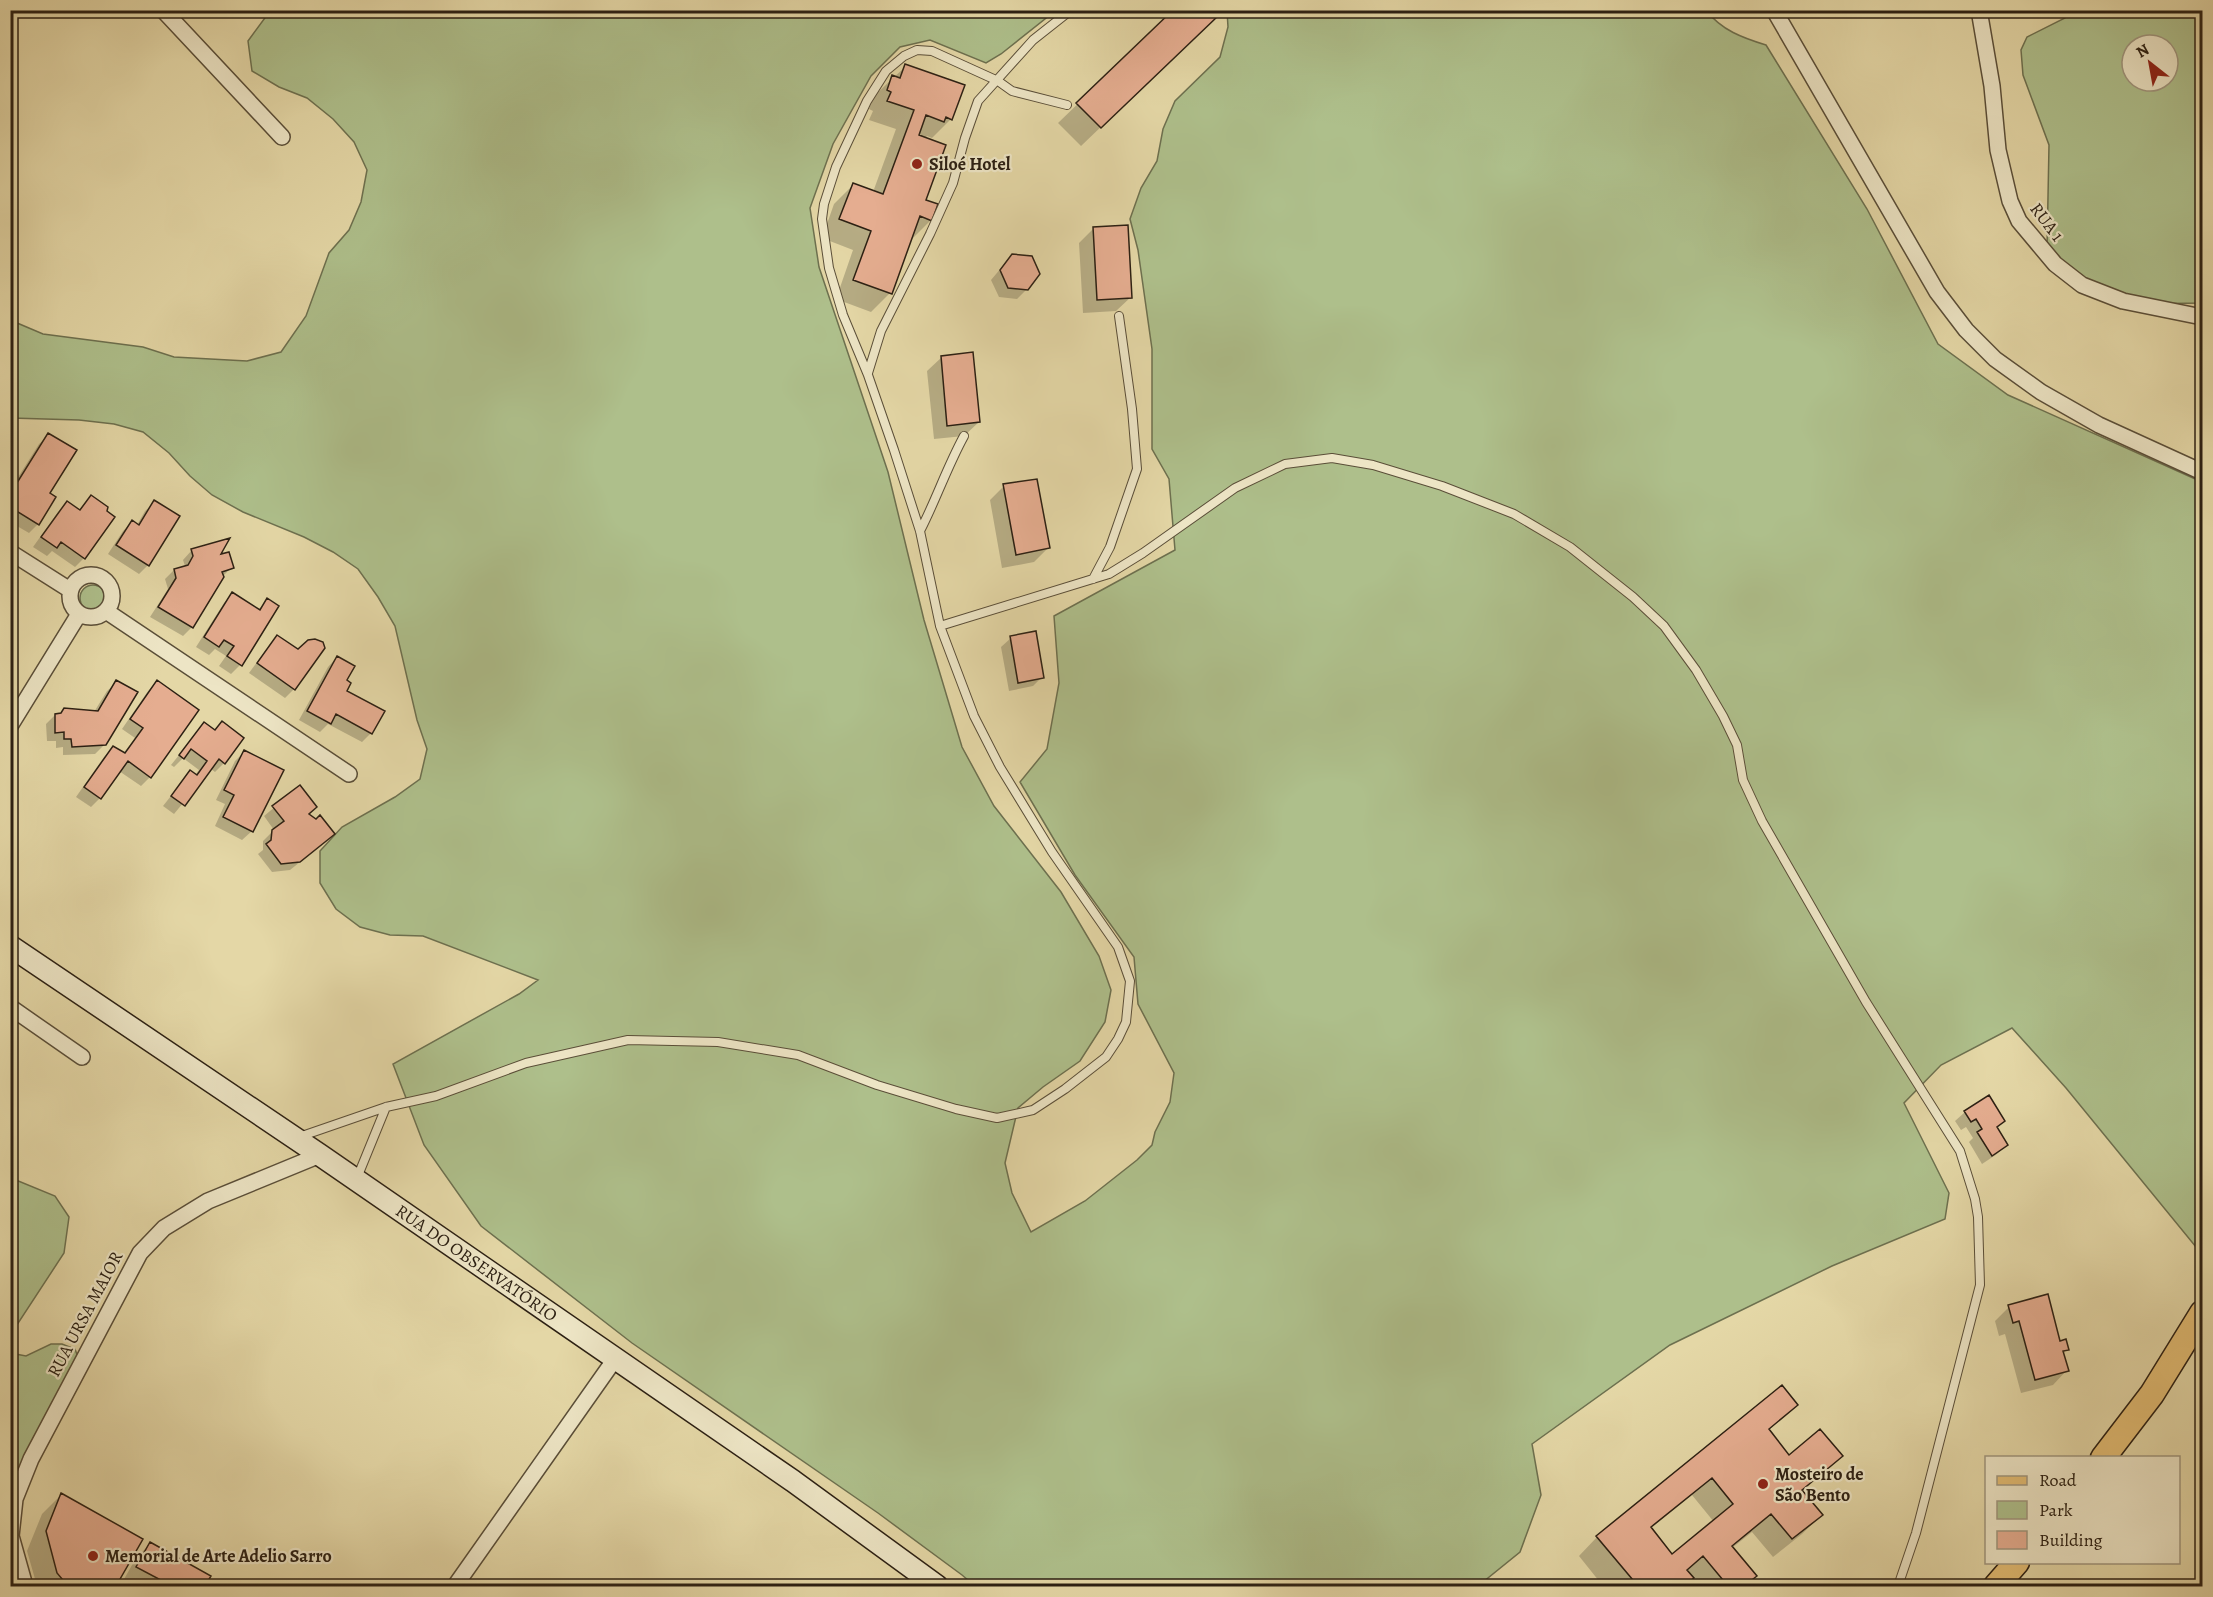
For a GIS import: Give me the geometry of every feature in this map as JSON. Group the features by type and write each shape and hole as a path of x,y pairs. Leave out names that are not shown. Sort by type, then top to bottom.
{"main road":[{"path":"2105,1456 2152,1394 2202,1312"},
{"path":"1996,1587 2016,1564"}],"street":[{"path":"163,10 282,137"},
{"path":"1774,10 1937,292 1966,330 1995,359 2041,392 2099,425 2202,472"},
{"name":"RUA 1","path":"1979,10 1992,86 1998,150 2010,201 2019,222 2055,264 2082,285 2123,301 2202,317"},
{"path":"10,552 70,590"},
{"path":"84,575 98,575 109,584 112,598 106,611 93,617 79,614 70,604 70,590 77,578 84,575"},
{"path":"106,611 349,774"},
{"path":"10,726 79,614"},
{"name":"RUA DO OBSERVATÓRIO","path":"10,946 320,1155 794,1481 938,1587"},
{"path":"10,1007 82,1058"},
{"name":"RUA URSA MAIOR","path":"25,1587 11,1536 15,1499 31,1459 140,1253 164,1228 208,1201 320,1155"},
{"path":"455,1587 615,1359"}],"lane":[{"path":"868,375 881,331 953,183 978,101 1034,40 1071,10"},
{"path":"295,1138 386,1107 436,1096 526,1063 628,1041 718,1042 798,1055 877,1085 956,1109 997,1118 1033,1110 1065,1089 1106,1057 1126,1022 1130,981 1118,947 1052,852 1000,767 974,716 939,626 920,531 868,375 843,315 829,268 823,234 824,204 836,167 867,100 886,71 904,56 917,50 932,51 998,81 1012,90 1067,105"},
{"path":"1094,579 1110,547 1137,469 1132,409 1119,316"},
{"path":"920,531 963,436"},
{"path":"939,626 1109,574 1143,553 1235,488 1285,464 1332,458 1384,468 1442,486 1514,514 1570,547 1633,597 1665,626 1696,670 1723,716 1737,745 1743,780 1768,831 1866,1002 1960,1151 1976,1199 1980,1285 1916,1533 1898,1587"},
{"path":"356,1180 386,1107"}],"green space":[{"path":"270,11 1055,11 1001,54 986,63 930,40 900,47 871,76 833,144 810,208 819,267 888,472 924,620 962,747 994,806 1061,892 1099,956 1111,990 1105,1022 1080,1061 1018,1108 1005,1163 1012,1193 1031,1232 1085,1201 1137,1160 1152,1145 1155,1132 1170,1102 1174,1073 1138,1004 1134,957 1075,875 1020,782 1047,749 1059,683 1054,616 1175,550 1169,479 1152,449 1152,349 1138,250 1130,219 1141,188 1157,161 1163,129 1175,101 1220,57 1228,27 1227,11 1707,11 1726,28 1766,45 1867,209 1938,344 2008,395 2202,482 2202,1238 2196,1247 2066,1088 2012,1028 1941,1065 1904,1103 1949,1193 1945,1219 1832,1266 1670,1345 1532,1444 1541,1495 1520,1552 1478,1586 975,1586 878,1513 632,1343 481,1226 424,1145 393,1064 519,994 538,980 423,936 390,935 360,927 336,909 320,883 320,851 342,827 395,797 420,779 427,749 417,720 395,626 358,569 333,552 304,537 243,512 212,495 169,453 143,432 114,424 79,420 11,418 10,320 43,334 143,347 174,357 247,361 281,352 306,316 329,253 349,230 361,202 367,170 354,142 333,119 307,98 279,87 252,71 248,41"},
{"path":"2068,11 2202,11 2202,303 2138,304 2071,279 2047,249 2049,145 2023,75 2021,50 2027,37 2065,18"},
{"path":"93,585 102,589 106,598 102,607 93,611 84,607 80,598 84,589"},
{"path":"11,1178 55,1196 69,1217 64,1253 11,1334"},
{"path":"51,1344 62,1344 75,1349 79,1360 14,1486 10,1485 10,1353 26,1356"}],"building":[{"path":"1173,10 1212,10 1218,16 1101,128 1076,103"},
{"name":"Siloé Hotel","path":"905,64 965,85 952,120 946,117 944,122 926,115 919,135 946,145 926,200 938,204 932,221 920,216 892,294 853,280 871,231 839,219 853,183 883,194 914,110 887,101 891,92 887,90 892,75 900,78"},
{"path":"1128,225 1132,298 1097,300 1093,227"},
{"path":"1012,254 1032,256 1040,274 1028,290 1008,288 1000,270"},
{"path":"973,352 980,422 947,426 941,356"},
{"path":"48,433 77,450 50,493 56,497 39,525 10,507 10,494"},
{"path":"1037,479 1050,548 1016,555 1003,484"},
{"path":"91,495 108,507 107,511 115,517 85,559 61,542 57,548 41,537 67,501 80,510"},
{"path":"154,500 180,516 149,566 116,545 132,520 139,525"},
{"path":"230,538 221,554 229,552 234,568 222,572 224,577 193,628 158,607 176,578 174,569 188,565 193,556 191,549"},
{"path":"232,592 260,610 267,598 279,606 242,666 227,656 234,646 224,640 219,647 204,637"},
{"path":"1036,631 1044,678 1018,683 1010,636"},
{"path":"277,635 298,649 308,640 315,639 323,642 325,648 295,690 257,663"},
{"path":"337,656 355,666 347,680 351,683 347,691 385,711 372,734 336,714 331,724 307,711"},
{"path":"116,680 138,692 106,745 72,747 71,739 64,739 64,732 55,733 55,714 61,713 64,708 98,711"},
{"path":"157,680 199,710 151,778 128,761 101,799 84,787 113,746 125,753 143,728 130,719"},
{"path":"222,721 244,738 225,764 219,759 185,806 171,796 190,770 197,775 207,761 191,749 184,759 179,755 204,722 215,730"},
{"path":"244,750 284,770 253,832 223,817 234,795 224,790"},
{"path":"300,785 317,807 309,814 316,819 320,815 335,834 300,862 281,864 266,844 271,840 272,830 284,821 272,806"},
{"path":"1989,1095 2005,1121 1997,1127 2008,1145 1992,1156 1977,1132 1982,1129 1976,1119 1971,1122 1964,1111"},
{"path":"2048,1294 2060,1341 2066,1339 2069,1350 2063,1351 2069,1371 2035,1380 2019,1321 2013,1323 2008,1305"},
{"name":"Mosteiro de São Bento","path":"1782,1385 1798,1405 1769,1429 1789,1455 1820,1429 1843,1456 1802,1490 1823,1515 1792,1539 1771,1514 1732,1546 1757,1576 1744,1586 1728,1586 1703,1556 1687,1570 1694,1578 1683,1586 1638,1586 1596,1536","holes":["1712,1478 1733,1504 1672,1554 1651,1527"]},
{"name":"Memorial de Arte Adelio Sarro","path":"61,1493 143,1539 116,1586 68,1586 57,1573 46,1531"},
{"path":"150,1542 211,1576 205,1586 172,1586 136,1567"}],"place":[{"name":"Siloé Hotel","path":"917,164"},
{"name":"Mosteiro de São Bento","path":"1763,1484"},
{"name":"Memorial de Arte Adelio Sarro","path":"93,1556"}]}
